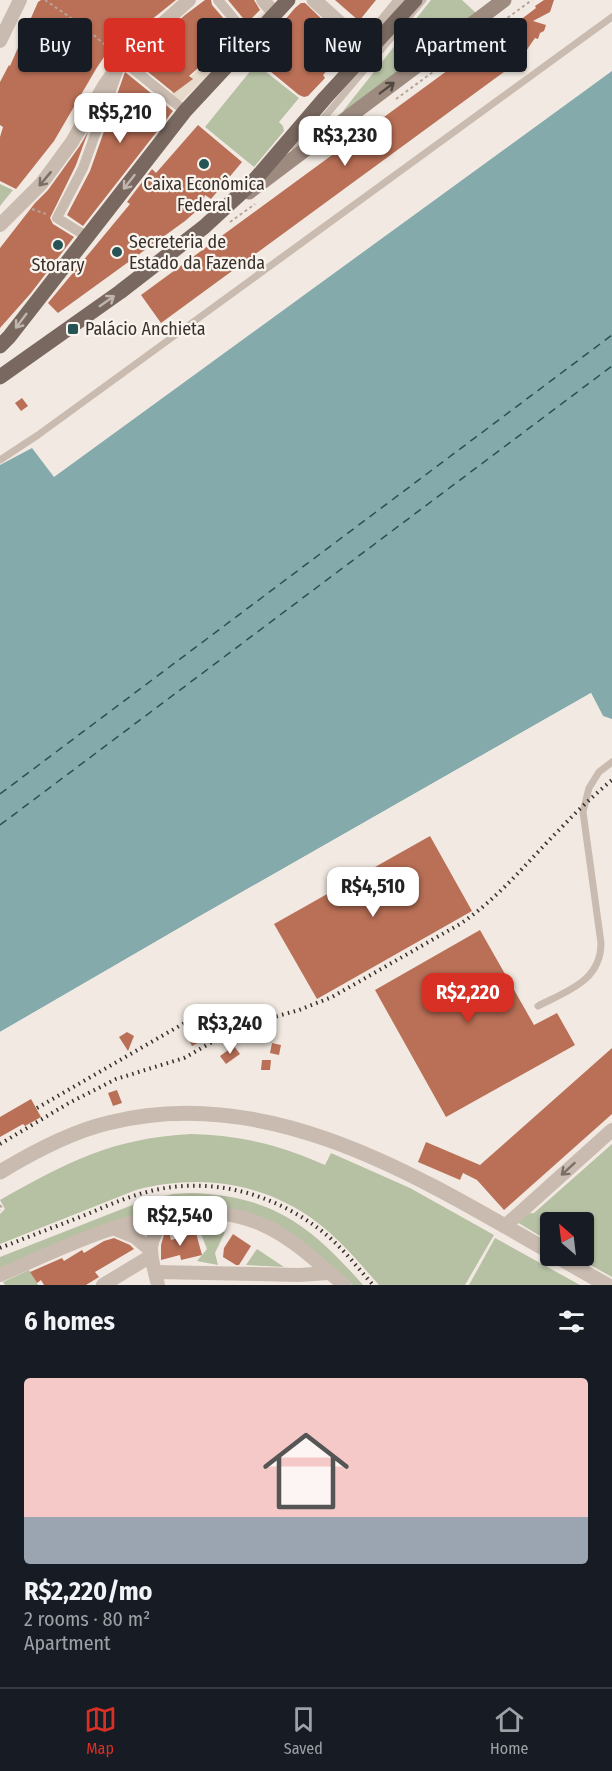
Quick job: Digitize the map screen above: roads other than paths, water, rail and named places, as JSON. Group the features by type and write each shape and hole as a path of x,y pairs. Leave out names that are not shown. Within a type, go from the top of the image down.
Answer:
{"main road":[{"path":"0,346 185,111 288,0"},
{"path":"204,227 252,183 325,98 415,0"},
{"path":"0,377 120,292 504,0"}],"street":[{"path":"0,41 20,0"},
{"path":"169,18 189,0"},
{"path":"218,0 233,18"},
{"path":"263,0 275,14"},
{"path":"314,0 358,40 365,41 371,38 402,0"},
{"path":"0,225 53,168 72,142 114,72"},
{"path":"86,236 57,218 84,168 118,72"},
{"path":"137,72 185,111"},
{"path":"0,1172 72,1135 126,1118 184,1114 240,1117 283,1126 356,1151 414,1176 540,1246"},
{"path":"505,1226 612,1130"},
{"path":"0,1275 113,1228 136,1221 165,1216 214,1213 251,1220 277,1232 344,1285"},
{"path":"165,1216 155,1233 150,1252 157,1278 300,1280 329,1273"},
{"path":"113,1228 135,1237 150,1252"},
{"path":"103,1285 150,1252"},
{"path":"574,1266 607,1285"}],"lane":[{"path":"269,177 316,127 423,0"},
{"path":"0,460 38,435 612,17"},
{"path":"538,1006 586,979 597,966 600,943 583,812 589,788 599,772 612,762"}],"water":[{"path":"612,71 612,719 603,716 591,693 0,1032 0,465 32,448 54,477"}],"railway":[{"path":"0,1144 69,1103 116,1079 184,1058 249,1024 299,1010 332,997 460,924 488,903 573,815 612,780"},
{"path":"37,1108 214,1006"},
{"path":"0,1248 146,1192 177,1187 221,1188 264,1199 304,1219 337,1244 373,1285"}],"place":[{"name":"Caixa Econômica Federal","path":"204,164"},
{"name":"Storary","path":"58,245"},
{"name":"Secreteria de Estado da Fazenda","path":"117,252"},
{"name":"Palácio Anchieta","path":"73,329"}]}
